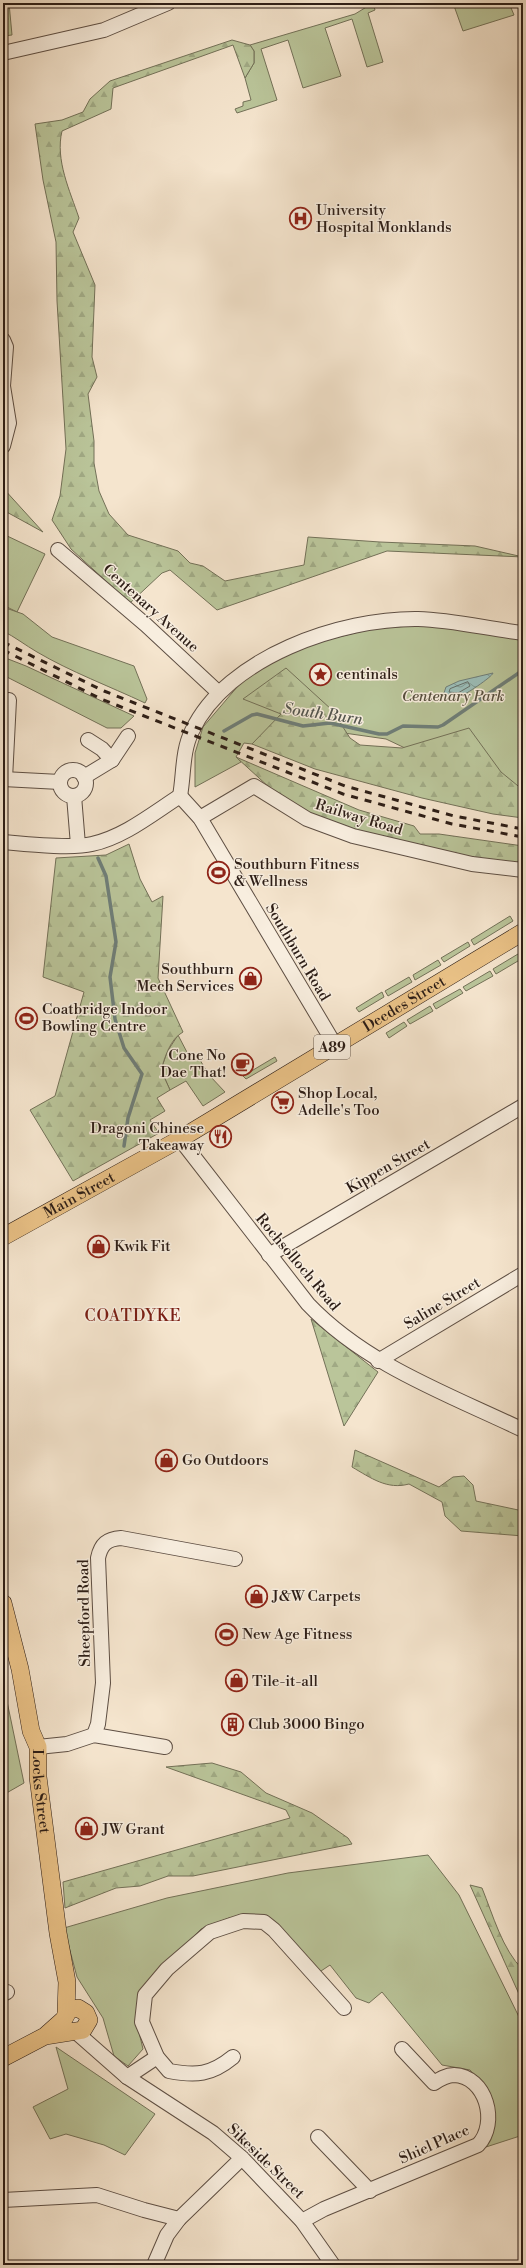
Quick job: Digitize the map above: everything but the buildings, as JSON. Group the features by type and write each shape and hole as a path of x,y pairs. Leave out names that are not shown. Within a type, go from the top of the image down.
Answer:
{"main road":[{"name":"Deedes Street","path":"140,1162 523,932"},
{"name":"Main Street","path":"3,1237 19,1230 140,1162"},
{"name":"Main Street","path":"3,1243 19,1230"},
{"name":"Locks Street","path":"3,1603 20,1669 31,1731 38,1748 38,1778 58,1932 74,2022"},
{"path":"3,2058 74,2022"}],"street":[{"path":"3,53 104,30 168,3"},
{"path":"3,340 6,347 3,386 9,423 3,446"},
{"name":"Centenary Avenue","path":"58,550 140,620 219,693"},
{"path":"3,842 78,845 90,844 112,838 129,829 180,796 188,740 199,719 219,693 244,673 273,655 300,643 353,627 418,619 464,623 523,632"},
{"path":"10,700 4,779 60,782"},
{"path":"84,777 112,760 128,736"},
{"path":"88,740 102,749 112,760"},
{"path":"70,770 79,771 84,777 84,789 74,796 62,790 60,782 63,774 70,770"},
{"name":"Railway Road","path":"200,818 254,786 307,819 353,836 472,864 523,870"},
{"path":"74,796 78,845"},
{"name":"Southburn Road","path":"180,796 200,818 335,1045"},
{"name":"Kippen Street","path":"269,1255 523,1106"},
{"name":"Rochsolloch Road","path":"180,1139 269,1255 308,1304 323,1320 378,1361 523,1430"},
{"name":"Saline Street","path":"378,1361 523,1274"},
{"name":"Sheepford Road","path":"94,1735 103,1684 98,1558 103,1545 112,1539 121,1538 235,1559"},
{"path":"38,1748 67,1744 94,1735 165,1747"},
{"path":"233,2057 219,2069 193,2076 169,2071 157,2057 142,2022 145,1995 167,1969 210,1932 243,1922 264,1922 274,1930 344,2008"},
{"name":"Sikeside Street","path":"74,2022 101,2056 127,2077 213,2133 242,2158 302,2221 333,2265"},
{"name":"Shiel Place","path":"302,2221 324,2209 478,2145 484,2139 490,2116 485,2099 473,2082 464,2077 454,2075 446,2076 434,2083 402,2049"},
{"path":"127,2077 157,2057"},
{"path":"318,2137 370,2191"},
{"path":"154,2265 167,2235 179,2219 242,2158"},
{"path":"3,2200 97,2195 179,2219"}],"green space":[{"path":"3,3 9,3 12,35 3,36"},
{"path":"373,3 375,10 368,13 383,62 367,67 352,19 325,28 341,76 303,88 288,40 261,49 277,100 237,113 235,109 243,106 243,102 251,100 245,78 254,63 254,51 250,45 355,14"},
{"path":"453,3 509,3 514,15 463,31"},
{"path":"232,40 250,45 254,51 254,63 245,78 233,45 113,88 111,109 62,131 60,153 64,175 79,218 73,232 95,285 92,357 97,377 88,394 94,441 94,463 99,491 109,514 128,535 178,551 190,563 203,566 225,581 304,565 308,537 475,546 523,557 387,551 217,610 170,570 162,573 130,603 71,549 52,520 60,496 66,449 57,301 56,242 43,180 35,124 62,120 83,112 90,99 110,81"},
{"path":"3,488 43,532 3,510"},
{"path":"3,534 45,554 17,612 3,605"},
{"path":"3,607 23,614 52,637 134,666 147,699 145,703 63,666 3,631"},
{"name":"Centenary Park","path":"423,625 523,637 523,804 386,739 281,724 252,744 244,743 236,757 241,762 195,787 195,753 203,727 244,679 273,660 314,643 371,629"},
{"path":"3,657 26,666 134,716 121,728 107,728 3,675"},
{"path":"286,668 332,710 350,738 360,745 402,748 469,728 501,772 523,790 523,818 493,814 422,798 315,769 252,744 281,714 243,699"},
{"path":"236,757 359,810 414,826 420,834 439,834 523,846 523,865 497,863 355,831 315,817 282,799"},
{"path":"129,844 140,879 152,902 163,896 158,978 183,1032 178,1035 171,1044 161,1070 170,1090 157,1098 165,1111 150,1120 159,1133 73,1181 30,1110 55,1096 84,992 43,977 56,858 106,855"},
{"path":"510,916 513,921 474,945 471,940"},
{"path":"468,942 470,946 444,962 441,958"},
{"path":"523,951 523,958 496,974 493,969"},
{"path":"438,960 441,965 415,980 413,975"},
{"path":"490,971 493,976 466,991 463,987"},
{"path":"409,977 412,982 388,996 385,991"},
{"path":"460,989 463,993 436,1009 433,1004"},
{"path":"382,992 384,997 359,1012 356,1008"},
{"path":"430,1006 433,1011 410,1024 407,1020"},
{"path":"404,1022 407,1026 389,1038 386,1033"},
{"path":"178,1035 190,1058 197,1055 209,1075 225,1092 203,1106 186,1081 170,1090 161,1070 167,1052"},
{"path":"275,1057 277,1061 246,1079 243,1076"},
{"path":"311,1319 378,1372 344,1426"},
{"path":"355,1450 439,1487 453,1477 464,1476 473,1485 476,1501 523,1511 523,1536 461,1531 445,1516 442,1502 409,1484 393,1485 379,1482 352,1467"},
{"path":"3,1682 24,1783 3,1795"},
{"path":"212,1763 241,1772 266,1793 312,1813 348,1838 352,1844 193,1876 168,1876 140,1886 116,1888 65,1908 63,1882 290,1818 286,1810 166,1767"},
{"path":"428,1855 459,1895 523,2025 523,2135 486,2147 493,2126 491,2095 470,2070 442,2065 382,1992 369,2003 356,1998 330,1965 318,1973 262,1918 229,1918 201,1929 143,1988 136,2020 143,2049 128,2066 114,2056 103,2018 77,1977 64,1928 167,1898 288,1873"},
{"path":"470,1885 482,1888 494,1920 509,1952 523,1970 523,2003"},
{"path":"56,2047 155,2114 125,2155 104,2145 66,2134 50,2139 33,2107 68,2089"}],"water":[{"path":"493,673 478,686 457,698 444,693 446,687 459,681"}],"waterway":[{"name":"South Burn","path":"224,731 252,715 257,714 303,726 330,723 379,734 387,734 403,726 438,727 523,670"},
{"name":"South Burn","path":"98,858 106,876 116,942 110,977 115,1019 124,1048 142,1074 128,1118 124,1146"}],"railway":[{"path":"3,642 104,691 345,786 454,816 523,829"},
{"path":"3,650 101,699 343,794 452,824 523,837"}],"place":[{"name":"University Hospital Monklands","path":"301,219"},
{"name":"centinals","path":"321,674"},
{"name":"Southburn Fitness & Wellness","path":"218,873"},
{"name":"Southburn Mech Services","path":"250,978"},
{"name":"Coatbridge Indoor Bowling Centre","path":"26,1018"},
{"name":"Cone No Dae That!","path":"242,1064"},
{"name":"Shop Local, Adelle's Too","path":"283,1102"},
{"name":"Dragoni Chinese Takeaway","path":"220,1137"},
{"name":"Kwik Fit","path":"99,1246"},
{"name":"Go Outdoors","path":"166,1460"},
{"name":"J&W Carpets","path":"257,1596"},
{"name":"New Age Fitness","path":"227,1634"},
{"name":"Tile-it-all","path":"236,1681"},
{"name":"Club 3000 Bingo","path":"232,1724"},
{"name":"JW Grant","path":"86,1829"}],"district":[{"name":"COATDYKE","path":"133,1315"}]}
